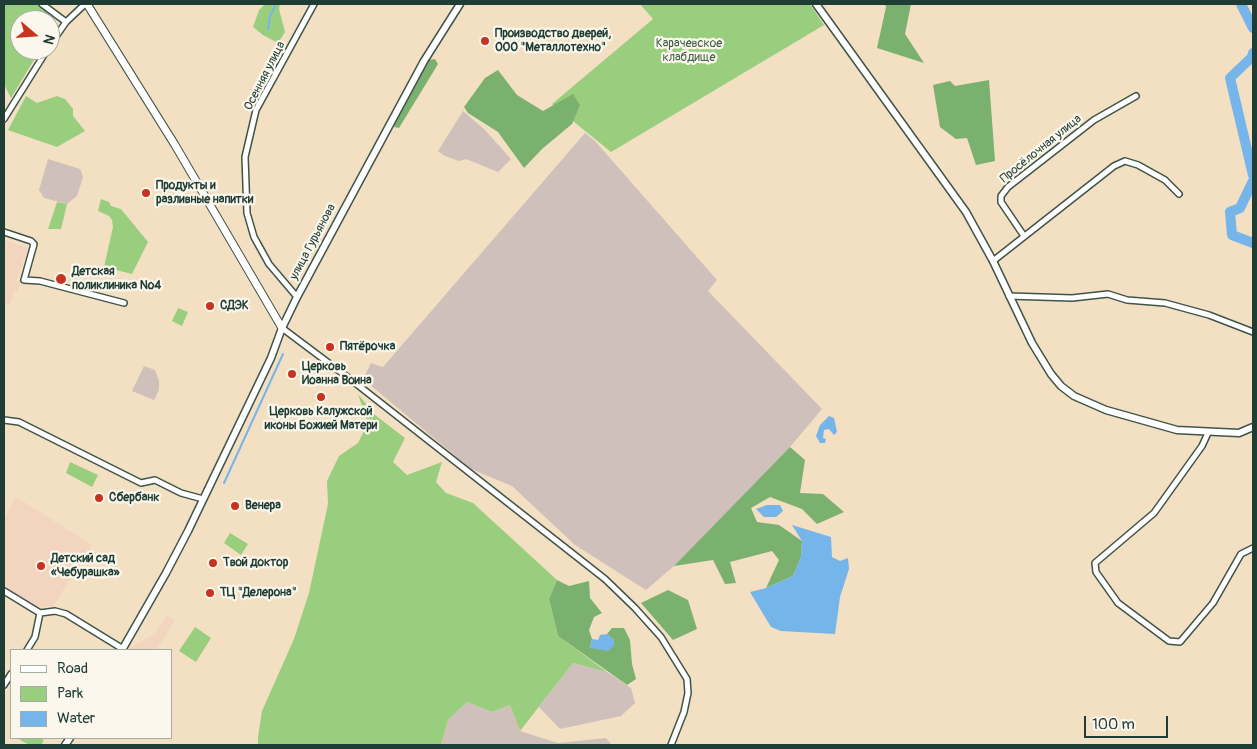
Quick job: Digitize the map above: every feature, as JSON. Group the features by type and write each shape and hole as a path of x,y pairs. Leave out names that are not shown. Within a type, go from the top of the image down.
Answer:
{"main road":[{"path":"86,4 175,145 282,328"}],"street":[{"path":"42,4 66,22"},
{"path":"60,31 66,22 86,4"},
{"name":"Осенняя улица","path":"297,297 269,264 254,237 247,213 245,157 256,110 314,4"},
{"name":"улица Гурьянова","path":"123,649 166,573 203,499 272,358 282,328 297,297 424,61 460,4"},
{"path":"816,4 966,212 993,261 1032,343 1050,374 1061,386 1074,396 1090,404 1132,419 1177,430 1239,433 1253,427"},
{"path":"4,119 41,60"},
{"name":"Просёлочная улица","path":"1024,236 1001,202 1001,196 1008,187 1094,120 1136,96"},
{"path":"993,261 1114,166 1125,161 1138,165 1165,180 1179,194"},
{"path":"4,232 31,241 34,244 24,280 40,281 124,303"},
{"path":"1009,296 1072,298 1108,294 1127,300 1165,303 1209,315 1253,332"},
{"path":"282,328 354,382 605,579 635,608 661,637 687,679 688,693 684,712 671,745"},
{"path":"4,420 20,422 141,483 155,480 181,493 203,499"},
{"path":"1208,433 1202,446 1154,513 1095,563 1096,572 1118,603 1169,640 1180,642 1213,603 1241,554 1253,548"},
{"path":"4,591 40,613 56,611 66,614 120,649"},
{"path":"28,649 35,637 40,613"}],"shaded area":[{"path":"463,111 485,130 511,159 498,172 466,159 459,161 445,156 438,151"},
{"path":"585,133 595,141 717,280 708,291 822,409 790,447 674,566 646,590 575,545 512,486 471,469 363,379 371,363 383,367"},
{"path":"48,159 80,169 83,177 77,196 67,204 44,198 39,190"},
{"path":"4,240 28,248 16,282 20,284 17,292 14,291 10,305 4,303"},
{"path":"144,366 155,370 159,381 159,390 154,400 132,391"},
{"name":"Детский сад «Чебурашка»","path":"16,497 92,545 53,606 34,607 4,588 4,520"},
{"path":"167,615 175,621 157,649 129,649 155,633"},
{"path":"573,663 607,672 631,688 635,703 621,716 560,729 539,707"},
{"path":"467,702 492,712 510,705 520,731 558,743 606,738 612,745 441,745 448,720"}],"green space":[{"path":"4,4 38,4 44,10 10,10 10,60 34,60 11,98 4,84"},
{"path":"265,4 280,4 279,9 285,32 278,43 253,27 259,10"},
{"name":"Карачевское клабдище","path":"640,4 810,4 824,25 611,152 552,104 653,19"},
{"path":"885,4 911,4 905,34 924,63 877,48 886,7"},
{"path":"435,59 438,64 399,128 394,127 395,121 428,60"},
{"path":"498,70 517,95 543,111 573,94 580,105 572,124 542,149 524,168 498,132 468,113 464,107 485,78"},
{"path":"989,80 995,161 976,165 967,138 956,139 940,127 933,85 950,81 955,86"},
{"path":"26,96 37,103 57,96 65,99 73,109 73,116 85,131 57,147 8,130"},
{"path":"101,199 109,202 111,206 121,209 148,242 132,274 104,267 113,227 109,216 98,211"},
{"path":"57,202 67,204 61,229 48,229"},
{"path":"178,308 188,312 182,326 172,321"},
{"path":"358,394 375,415 405,438 393,462 407,475 442,462 436,482 446,493 473,503 557,580 549,599 558,636 607,672 573,663 520,731 510,705 492,712 467,702 448,720 441,745 258,745 262,711 294,639 309,593 328,504 327,481 339,456 358,443 368,423"},
{"path":"790,447 805,460 800,493 823,494 844,512 817,524 802,509 770,497 751,508 757,522 779,525 802,541 801,557 793,576 766,588 779,560 772,551 730,562 736,583 725,584 713,560 674,566"},
{"path":"70,462 98,475 92,487 66,473"},
{"path":"230,533 248,544 241,555 224,543"},
{"path":"557,580 569,586 589,581 590,598 602,613 594,617 589,630 592,639 590,648 614,640 607,634 612,628 624,628 630,640 632,664 636,679 627,685 558,636 549,599"},
{"path":"668,590 688,600 697,629 673,640 641,603"},
{"path":"195,627 211,638 196,662 179,651"},
{"path":"19,739 44,740 41,745 29,745"}],"water":[{"path":"829,416 834,418 837,432 834,435 829,429 824,430 823,438 826,439 825,443 820,443 816,436 820,425"},
{"path":"767,505 780,505 783,511 776,517 764,517 756,509"},
{"path":"792,525 831,537 832,557 840,561 848,558 849,569 840,597 835,634 781,631 771,627 750,592 766,588 793,576 801,557 802,541"},
{"path":"607,634 614,640 614,646 608,651 590,648 592,639 598,640 600,635"}],"waterway":[{"path":"268,29 270,16 276,4"},
{"path":"1241,4 1253,28"},
{"path":"1253,53 1252,57 1230,78 1253,175"},
{"path":"1253,181 1240,208 1230,212 1232,235 1253,243"},
{"path":"224,483 283,354"}],"place":[{"name":"Производство дверей, ООО \"Металлотехно\"","path":"485,41"},
{"name":"Продукты и разливные напитки","path":"146,193"},
{"name":"Детская поликлиника №4","path":"61,279"},
{"name":"СДЭК","path":"210,306"},
{"name":"Пятёрочка","path":"330,347"},
{"name":"Церковь Иоанна Воина","path":"292,374"},
{"name":"Церковь Калужской иконы Божией Матери","path":"321,397"},
{"name":"Сбербанк","path":"99,498"},
{"name":"Венера","path":"235,506"},
{"name":"Твой доктор","path":"213,563"},
{"name":"Детский сад «Чебурашка»","path":"41,566"},
{"name":"ТЦ \"Делерона\"","path":"210,593"}]}
